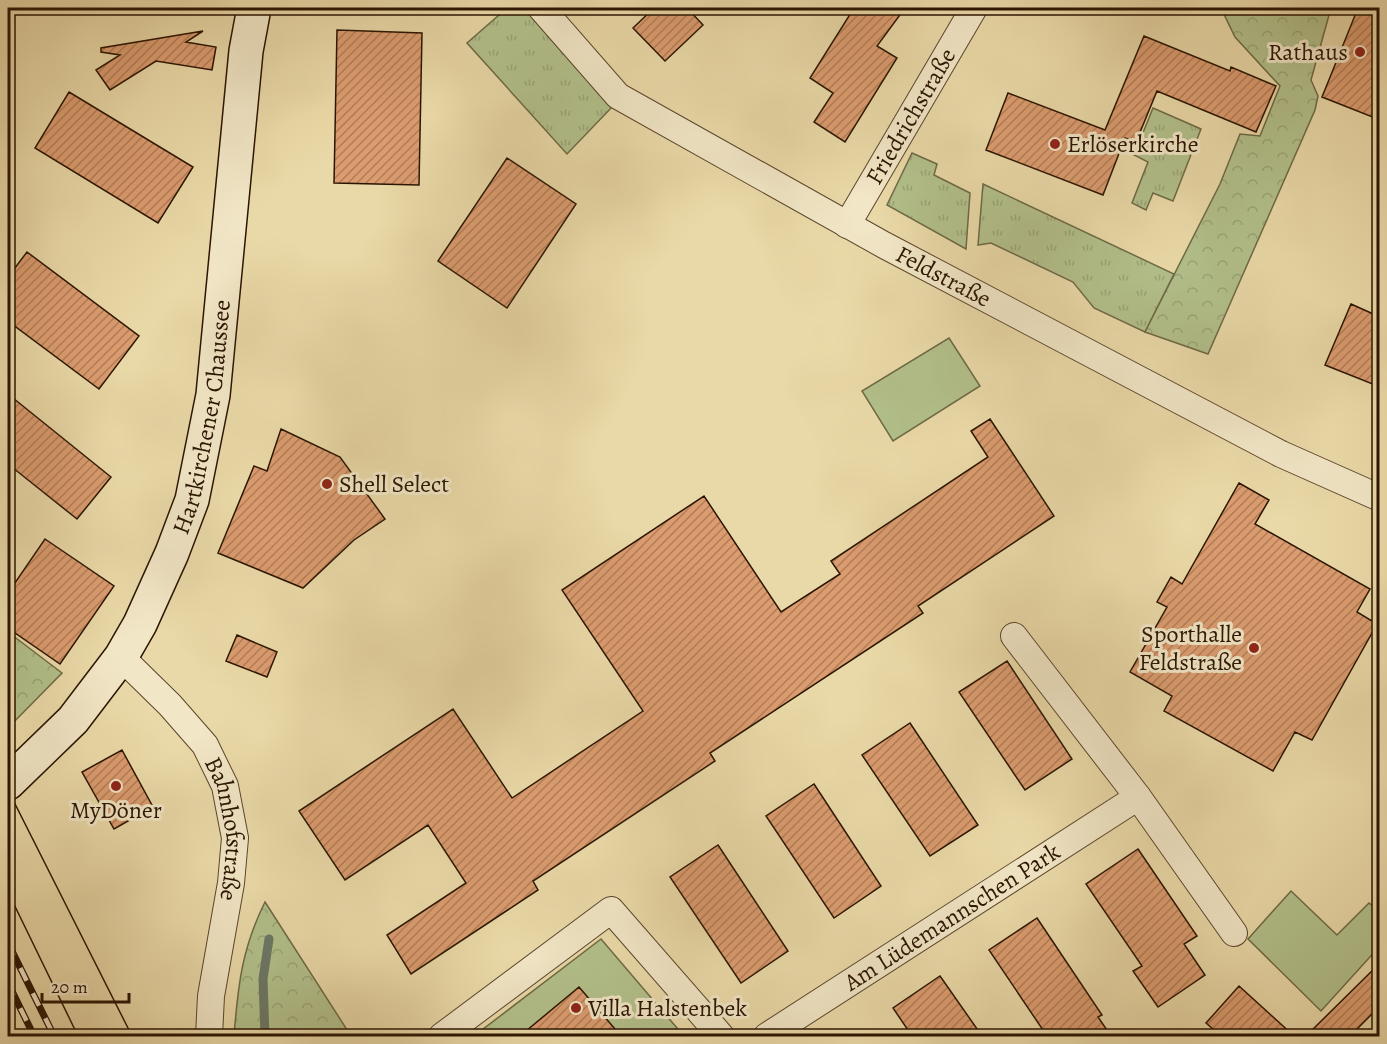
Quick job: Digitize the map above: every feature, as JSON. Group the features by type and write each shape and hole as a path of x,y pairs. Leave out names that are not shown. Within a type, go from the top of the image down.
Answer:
{"main road":[{"name":"Hartkirchener Chaussee","path":"12,778 73,720 121,657 140,624 172,554 192,500 213,395 246,51 254,8"}],"street":[{"name":"Feldstraße","path":"541,8 618,96 848,225 1281,454 1380,498"},
{"name":"Friedrichstraße","path":"848,225 974,8"},
{"path":"1014,636 1138,797 1234,933"},
{"name":"Bahnhofstraße","path":"121,657 170,705 205,745 225,786 235,838 231,883 212,996 209,1036"},
{"name":"Am Lüdemannschen Park","path":"767,1036 1138,797"},
{"path":"442,1036 611,910 721,1036"}],"green space":[{"path":"507,8 528,8 613,106 567,154 467,43"},
{"path":"1221,8 1331,8 1311,80 1318,96 1315,110 1208,354 1145,332 1220,184 1240,134 1260,136 1280,86 1235,37"},
{"path":"1153,108 1201,129 1173,201 1153,193 1146,210 1132,203 1148,162 1134,155"},
{"path":"912,153 937,164 934,175 970,193 966,249 887,205"},
{"path":"983,184 1174,274 1145,332 1094,308 1073,282 991,243 978,245"},
{"path":"949,338 980,386 893,441 862,391"},
{"path":"8,632 62,673 8,728"},
{"path":"1291,891 1337,935 1369,903 1379,911 1379,947 1321,1011 1248,939"},
{"path":"265,902 351,1036 234,1036 242,967 251,935"},
{"path":"601,939 677,1028 667,1036 474,1036"}],"building":[{"path":"654,8 687,8 703,25 665,61 633,28"},
{"path":"854,8 905,8 877,46 897,58 845,142 814,122 833,93 810,78"},
{"name":"Rathaus","path":"1358,8 1380,8 1380,120 1322,97"},
{"path":"337,30 422,33 419,185 334,183"},
{"path":"203,31 186,42 216,47 212,70 156,61 110,90 96,70 120,55 101,52 101,48"},
{"path":"1144,36 1230,71 1231,67 1276,86 1256,132 1157,91 1136,142 1125,138 1103,195 986,150 1008,93 1105,130"},
{"path":"69,92 193,167 158,223 35,148"},
{"path":"507,158 576,204 507,308 438,261"},
{"path":"27,252 139,336 99,389 8,321 8,277"},
{"path":"1351,304 1380,317 1380,387 1325,365"},
{"path":"8,394 111,477 77,519 8,464"},
{"path":"990,419 1054,516 918,606 923,613 710,753 715,761 533,881 538,890 411,974 387,935 466,883 428,825 345,880 299,811 453,709 512,798 643,711 562,590 704,496 781,612 840,574 831,561 988,457 971,431"},
{"path":"281,429 340,457 385,519 354,540 303,588 218,553 254,466 267,471"},
{"name":"Sporthalle Feldstraße","path":"1239,483 1269,500 1255,524 1370,589 1357,612 1377,624 1312,740 1295,732 1273,771 1164,711 1172,696 1130,672 1167,607 1157,602 1171,577 1182,584"},
{"path":"45,539 114,586 60,664 8,628 8,593"},
{"path":"237,635 277,652 267,677 226,661"},
{"path":"1007,661 1072,759 1025,790 959,692"},
{"path":"910,723 978,825 930,856 862,755"},
{"name":"MyDöner","path":"122,750 153,807 114,829 82,772"},
{"path":"814,784 881,886 834,918 766,816"},
{"path":"718,845 788,951 741,983 670,877"},
{"path":"1138,849 1197,936 1184,944 1205,975 1158,1007 1133,971 1142,966 1086,884"},
{"path":"1037,918 1102,1015 1098,1017 1111,1036 1047,1036 989,950"},
{"path":"1380,963 1380,1006 1350,1036 1306,1036"},
{"path":"940,976 982,1036 912,1036 893,1008"},
{"path":"1239,986 1294,1036 1221,1036 1206,1023"},
{"name":"Villa Halstenbek","path":"579,987 621,1036 520,1036"}],"waterway":[{"path":"265,1036 263,979 269,939"}],"tram line":[{"path":"8,790 132,1036"},
{"path":"8,892 78,1036"}],"railway":[{"path":"8,943 54,1036"},
{"path":"8,983 34,1036"}],"place":[{"name":"Rathaus","path":"1360,52"},
{"name":"Erlöserkirche","path":"1055,144"},
{"name":"Shell Select","path":"327,484"},
{"name":"Sporthalle Feldstraße","path":"1254,648"},
{"name":"MyDöner","path":"116,786"},
{"name":"Villa Halstenbek","path":"576,1008"}]}
